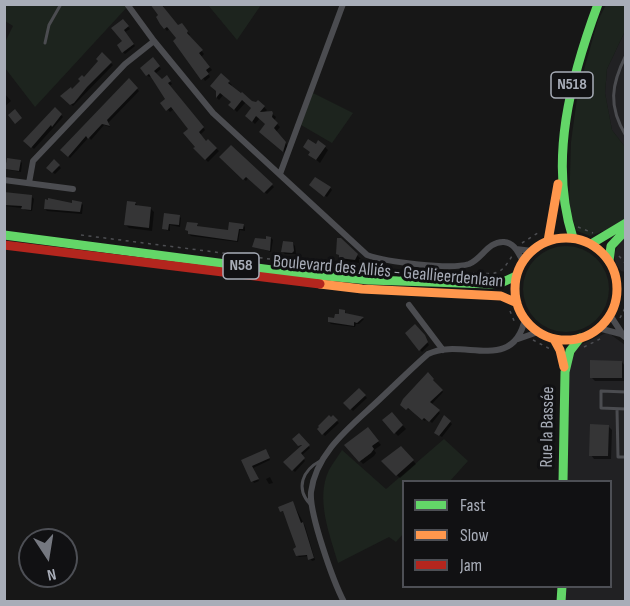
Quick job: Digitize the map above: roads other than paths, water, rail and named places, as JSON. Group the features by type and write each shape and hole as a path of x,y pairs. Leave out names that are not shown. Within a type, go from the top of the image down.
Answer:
{"main road":[{"name":"N518","path":"573,238 565,214 562,168 568,106 581,50 598,4"},
{"name":"N518","path":"548,241 555,194 562,168"},
{"path":"591,244 626,223"},
{"path":"609,261 611,246 626,230"},
{"name":"Boulevard des Alliés - Geallieerdenlaan","path":"4,235 295,273 369,280 491,284 501,283 516,276"},
{"path":"565,355 580,338 598,328 610,315 616,301 615,275 609,261 591,244 573,238 548,241 532,251 523,261 516,276 517,303 525,319 538,332 554,339 580,338"},
{"name":"Boulevard des Alliés - Geallieerdenlaan","path":"4,245 362,289 501,296 517,303"},
{"path":"615,275 626,279"},
{"path":"616,301 626,297"},
{"name":"Rue la Bassée","path":"554,339 565,355 563,480"}],"street":[{"path":"127,4 213,113 367,255 398,262 460,266 473,262 493,245 504,242 516,249 532,251"},
{"path":"280,174 343,4"},
{"path":"29,183 33,161 125,64 154,41"},
{"path":"4,180 74,189"},
{"path":"516,249 523,261"},
{"path":"410,305 443,350"},
{"path":"610,315 614,329"},
{"path":"521,335 525,319"},
{"path":"598,328 614,329 626,338"},
{"path":"344,602 330,570 311,495 316,470 323,460 349,429 432,352 443,350 497,351 508,347 521,335 538,332"}],"lane":[{"path":"45,43 49,25 61,4"},
{"path":"626,55 616,74 613,97 616,116 626,136"},
{"path":"626,392 601,391 601,408 626,409"},
{"path":"617,408 618,457 626,457"},
{"path":"313,507 306,500 301,482 306,472 314,464 323,460"}]}
